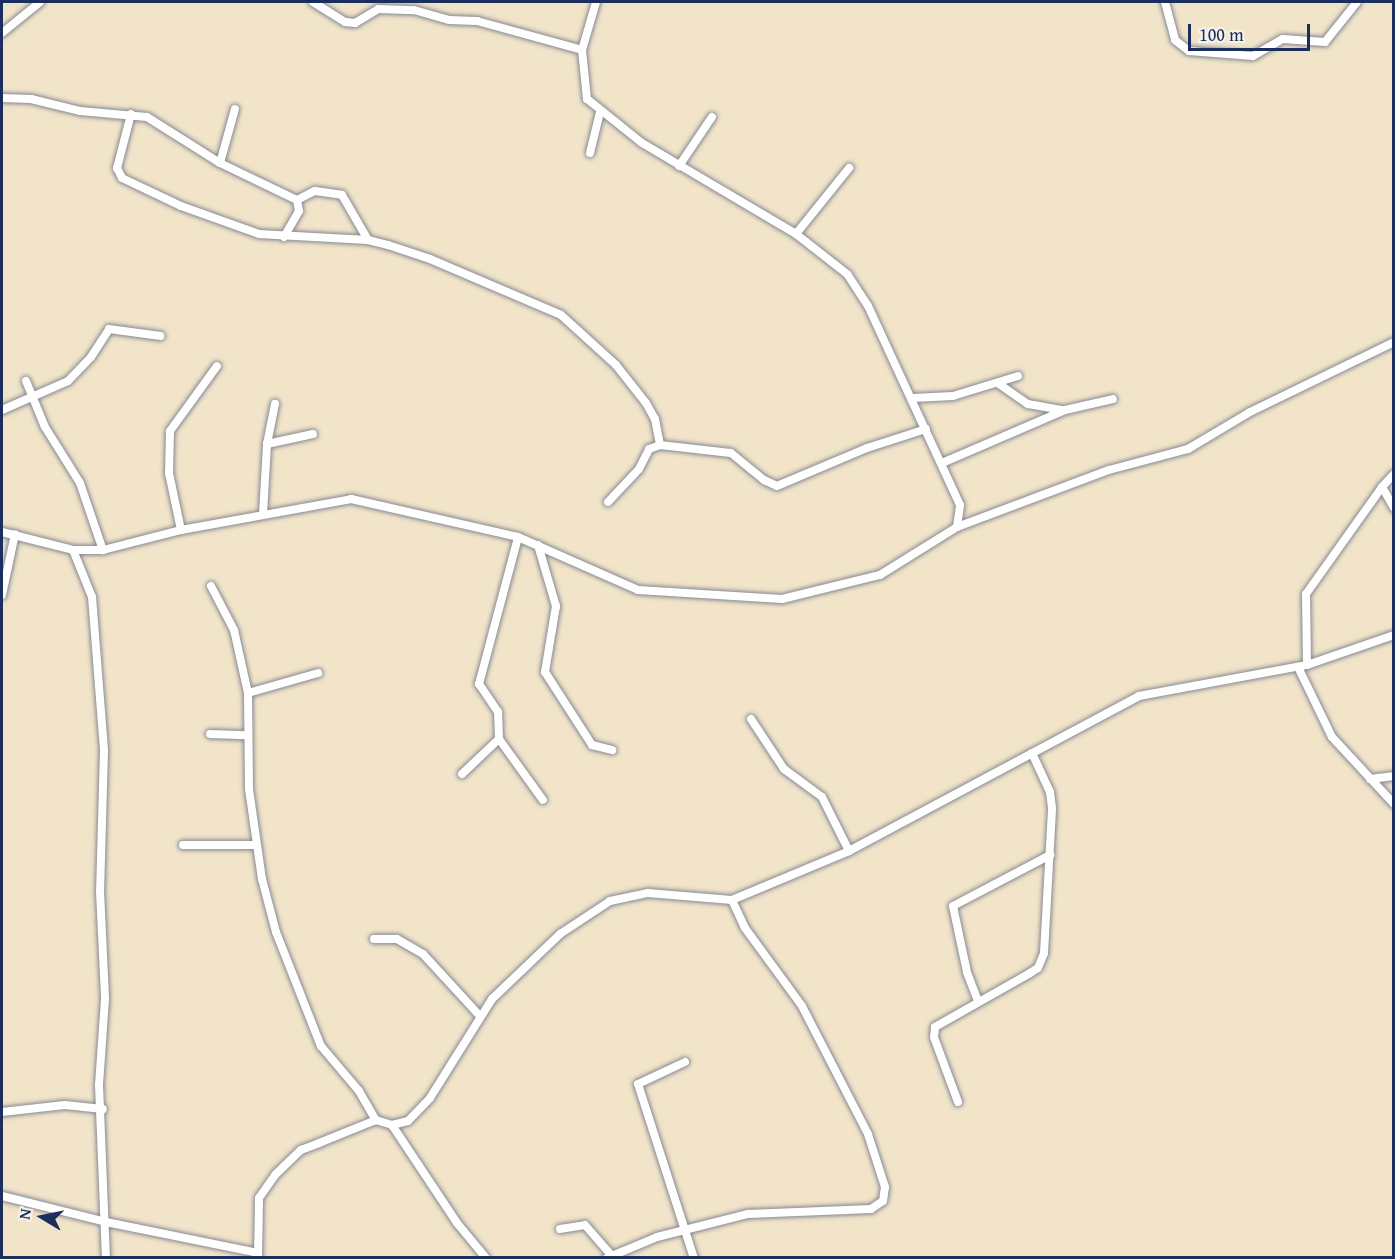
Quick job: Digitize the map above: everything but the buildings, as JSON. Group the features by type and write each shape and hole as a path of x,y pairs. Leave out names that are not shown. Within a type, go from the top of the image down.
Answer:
{"street":[{"path":"2,33 40,2"},
{"path":"313,2 345,22 356,22 378,5 414,10 449,20 477,21 582,50"},
{"path":"596,2 582,50 585,94 600,112 679,166 796,234 854,282 913,398 960,505 957,527"},
{"path":"1165,2 1175,40 1190,51 1253,56 1283,39 1325,42 1357,2"},
{"path":"3,100 31,99 80,111 147,117 220,163 297,200"},
{"path":"220,163 235,109"},
{"path":"590,153 600,112"},
{"path":"131,114 117,168 119,176 233,227 284,237 368,240 430,259 561,315 616,365 646,404 655,419 660,445"},
{"path":"679,166 712,117"},
{"path":"796,234 849,168"},
{"path":"297,200 315,191 342,195 368,240"},
{"path":"284,237 299,211 297,200"},
{"path":"2,410 68,381 91,357 109,329 161,336"},
{"path":"2,532 73,550 103,550 181,530 263,514 362,500 519,537 638,590 782,598 880,575 957,527 1109,470 1188,449 1250,412 1394,342"},
{"path":"181,530 169,473 170,430 217,366"},
{"path":"913,398 944,398 986,384 999,384 1018,376"},
{"path":"26,381 55,444 80,483 103,550"},
{"path":"999,384 1028,404 1065,410"},
{"path":"942,464 1065,410 1113,399"},
{"path":"263,514 267,444 275,404"},
{"path":"608,502 639,468 649,449 660,445 731,453 764,480 777,486 867,448 926,429"},
{"path":"267,444 313,434"},
{"path":"1394,474 1382,487 1306,594 1303,666 1332,737 1394,804"},
{"path":"1382,487 1394,508"},
{"path":"2,595 15,534"},
{"path":"519,537 480,684 498,712 499,739 543,800"},
{"path":"538,545 556,606 545,672 592,745 612,750"},
{"path":"73,550 92,597 103,720 100,891 105,999 99,1085 103,1109 106,1257"},
{"path":"211,586 234,630 248,693 246,735 256,845 276,932 298,982 315,1035 359,1091 376,1120"},
{"path":"2,1196 106,1222 258,1255 259,1198 276,1174 302,1150 376,1120 392,1125 408,1121 430,1098 479,1015 538,953 610,902 648,893 732,900 849,851 1032,753 1090,719 1149,692 1303,666 1394,635"},
{"path":"248,693 318,673"},
{"path":"751,719 784,769 822,797 849,851"},
{"path":"210,734 246,735"},
{"path":"462,774 499,739"},
{"path":"958,1102 934,1033 937,1024 1030,974 1042,960 1050,855 1051,800 1032,753"},
{"path":"1370,779 1394,776"},
{"path":"183,845 256,845"},
{"path":"978,1001 967,972 953,906 1050,855"},
{"path":"560,1229 585,1225 609,1256 686,1229 761,1211 872,1209 883,1201 885,1187 868,1134 811,1022 745,928 732,900"},
{"path":"374,939 398,939 423,954 479,1015"},
{"path":"685,1062 638,1084 694,1257"},
{"path":"2,1112 65,1106 103,1109"},
{"path":"392,1125 457,1223 486,1257"}]}
